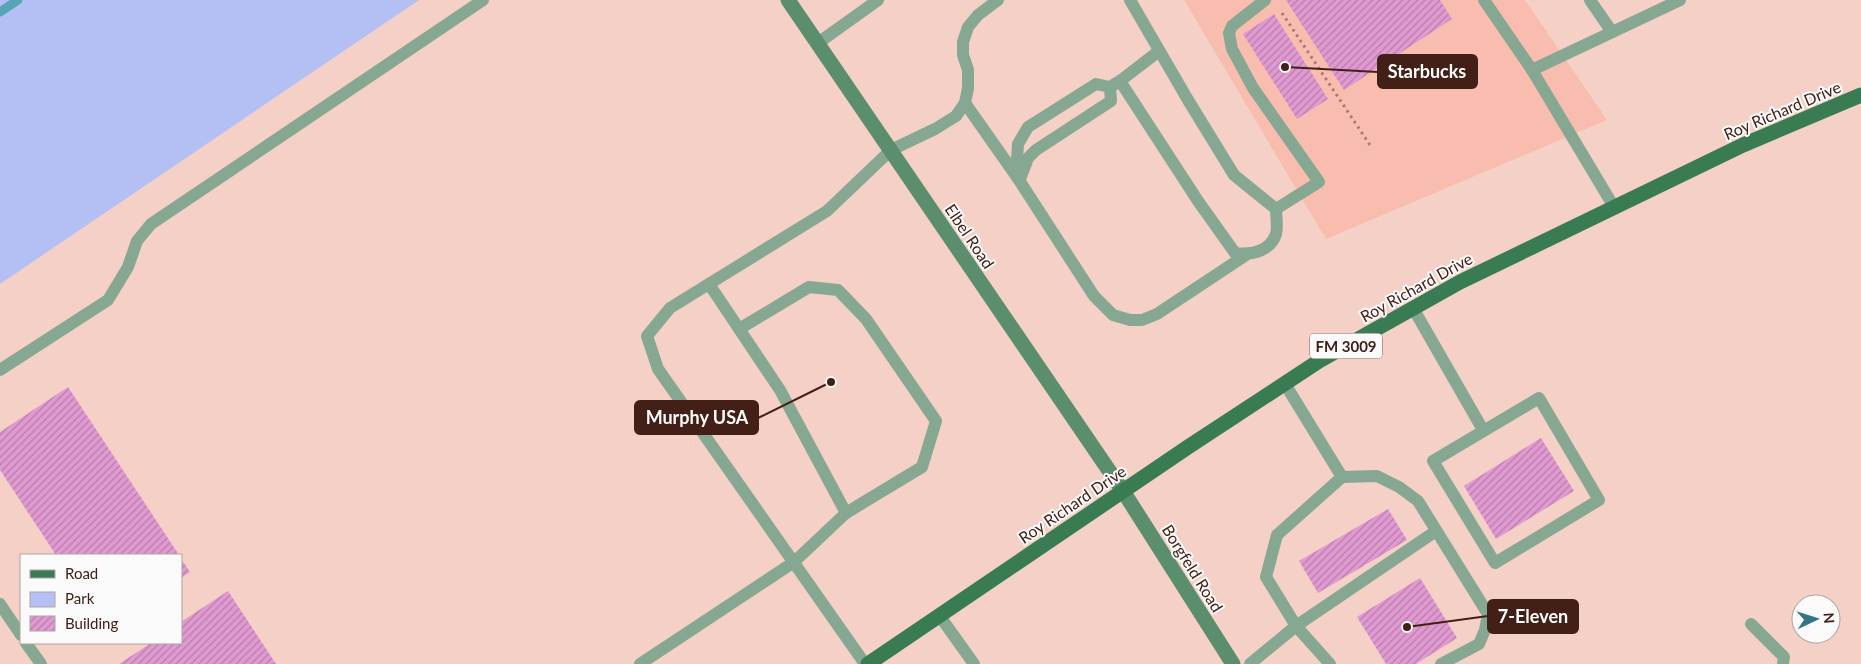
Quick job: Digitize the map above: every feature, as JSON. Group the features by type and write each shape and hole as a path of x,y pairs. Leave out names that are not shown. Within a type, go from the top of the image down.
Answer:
{"main road":[{"name":"Roy Richard Drive","path":"867,664 1188,447 1319,361 1460,282 1743,145 1861,95"}],"street":[{"name":"Elbel Road","path":"788,0 1123,492"},
{"name":"Borgfeld Road","path":"1123,492 1233,664"}],"lane":[{"path":"0,370 108,300 128,267 137,242 151,224 483,0"},
{"path":"818,43 878,0"},
{"path":"867,664 658,369 647,336 670,308 826,211 890,150 935,129 956,116 966,103 968,70 963,55 963,42 968,27 978,15 998,0"},
{"path":"1130,0 1234,175 1276,209"},
{"path":"1265,0 1232,26 1229,33 1232,49 1254,88 1318,182 1276,209"},
{"path":"1484,0 1532,70 1614,207"},
{"path":"1590,0 1612,32"},
{"path":"1532,70 1680,0"},
{"path":"1019,180 1018,144 1028,127 1096,84 1115,84 1159,51"},
{"path":"1019,180 1028,158 1036,150 1111,101 1115,84"},
{"path":"1115,84 1235,253 1246,255"},
{"path":"966,103 1019,180 1094,296 1114,315 1130,320 1142,320 1157,314 1246,255 1260,252 1271,242 1276,233 1276,209"},
{"path":"709,284 780,390 846,512"},
{"path":"640,664 794,562 846,512 922,467 936,420 866,318 838,290 808,287 739,329"},
{"path":"1413,308 1483,430"},
{"path":"1285,384 1342,477"},
{"path":"1539,398 1599,500 1495,563 1432,461 1483,430 1539,398"},
{"path":"1330,664 1296,626 1266,578 1277,535 1342,477 1377,476 1399,487 1418,501 1488,614 1485,630 1478,644 1441,664"},
{"path":"1250,664 1296,626 1436,531"},
{"path":"0,604 20,634"},
{"path":"940,616 974,664"},
{"path":"1751,624 1784,657 1784,664"},
{"path":"27,644 41,664"}],"path":[{"path":"1280,8 1372,148"}],"shaded area":[{"path":"1184,0 1525,0 1607,120 1326,239"}],"green space":[{"path":"0,0 419,0 0,284"}],"building":[{"path":"1286,0 1440,0 1452,19 1344,90"},
{"path":"1274,14 1328,99 1297,119 1243,34"},
{"path":"68,387 178,554 55,554 0,470 0,432"},
{"path":"1541,438 1574,491 1496,539 1464,486"},
{"path":"1388,509 1407,540 1318,593 1299,561"},
{"path":"182,560 190,572 182,577"},
{"path":"1420,578 1457,638 1416,664 1386,664 1357,617"},
{"path":"228,591 276,664 119,664 149,644 182,644 182,621"}],"waterway":[{"path":"0,12 18,0"}],"place":[{"name":"Starbucks","path":"1285,67"},
{"name":"Murphy USA","path":"831,382"},
{"name":"7-Eleven","path":"1407,627"}]}
